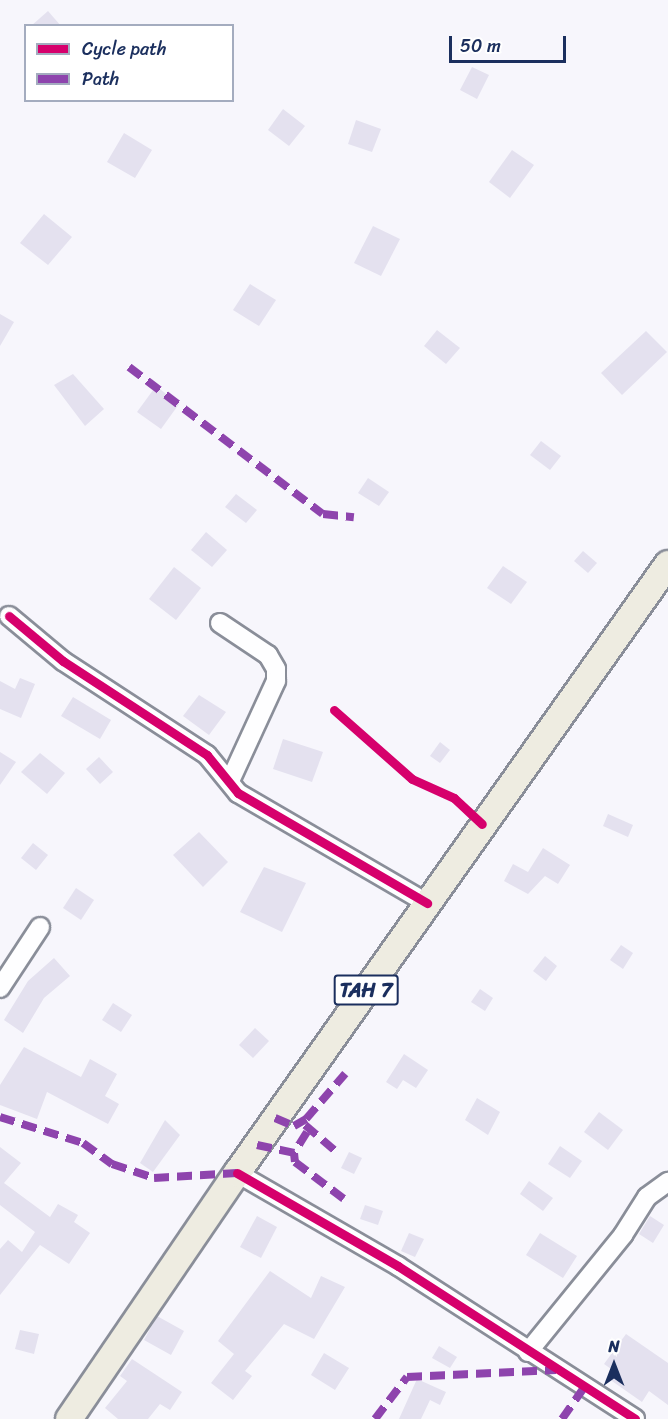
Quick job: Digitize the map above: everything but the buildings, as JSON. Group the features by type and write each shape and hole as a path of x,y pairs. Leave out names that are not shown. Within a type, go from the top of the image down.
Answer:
{"highway":[{"name":"TAH 7","path":"69,1419 237,1173 668,564"}],"street":[{"path":"9,616 63,661 207,755 238,793 427,903"},
{"path":"220,623 268,655 276,669 276,681 230,781"},
{"path":"0,988 40,927"},
{"path":"237,1173 398,1266 633,1418"},
{"path":"528,1352 623,1235 647,1197 668,1182"}],"marked path":[{"path":"129,367 323,514 354,517"},
{"path":"275,1118 294,1126 306,1119 345,1074"},
{"path":"0,1117 83,1143 112,1164 154,1178 237,1173"},
{"path":"305,1125 339,1154"},
{"path":"307,1132 294,1153 295,1162 344,1199"},
{"path":"257,1145 294,1153"},
{"path":"375,1419 407,1377 556,1370"},
{"path":"562,1419 584,1388"}],"cycle path":[{"path":"9,616 63,661 207,755 238,793 427,903"},
{"path":"334,710 412,779 454,798 482,824"},
{"path":"237,1173 398,1266 635,1419"}]}
